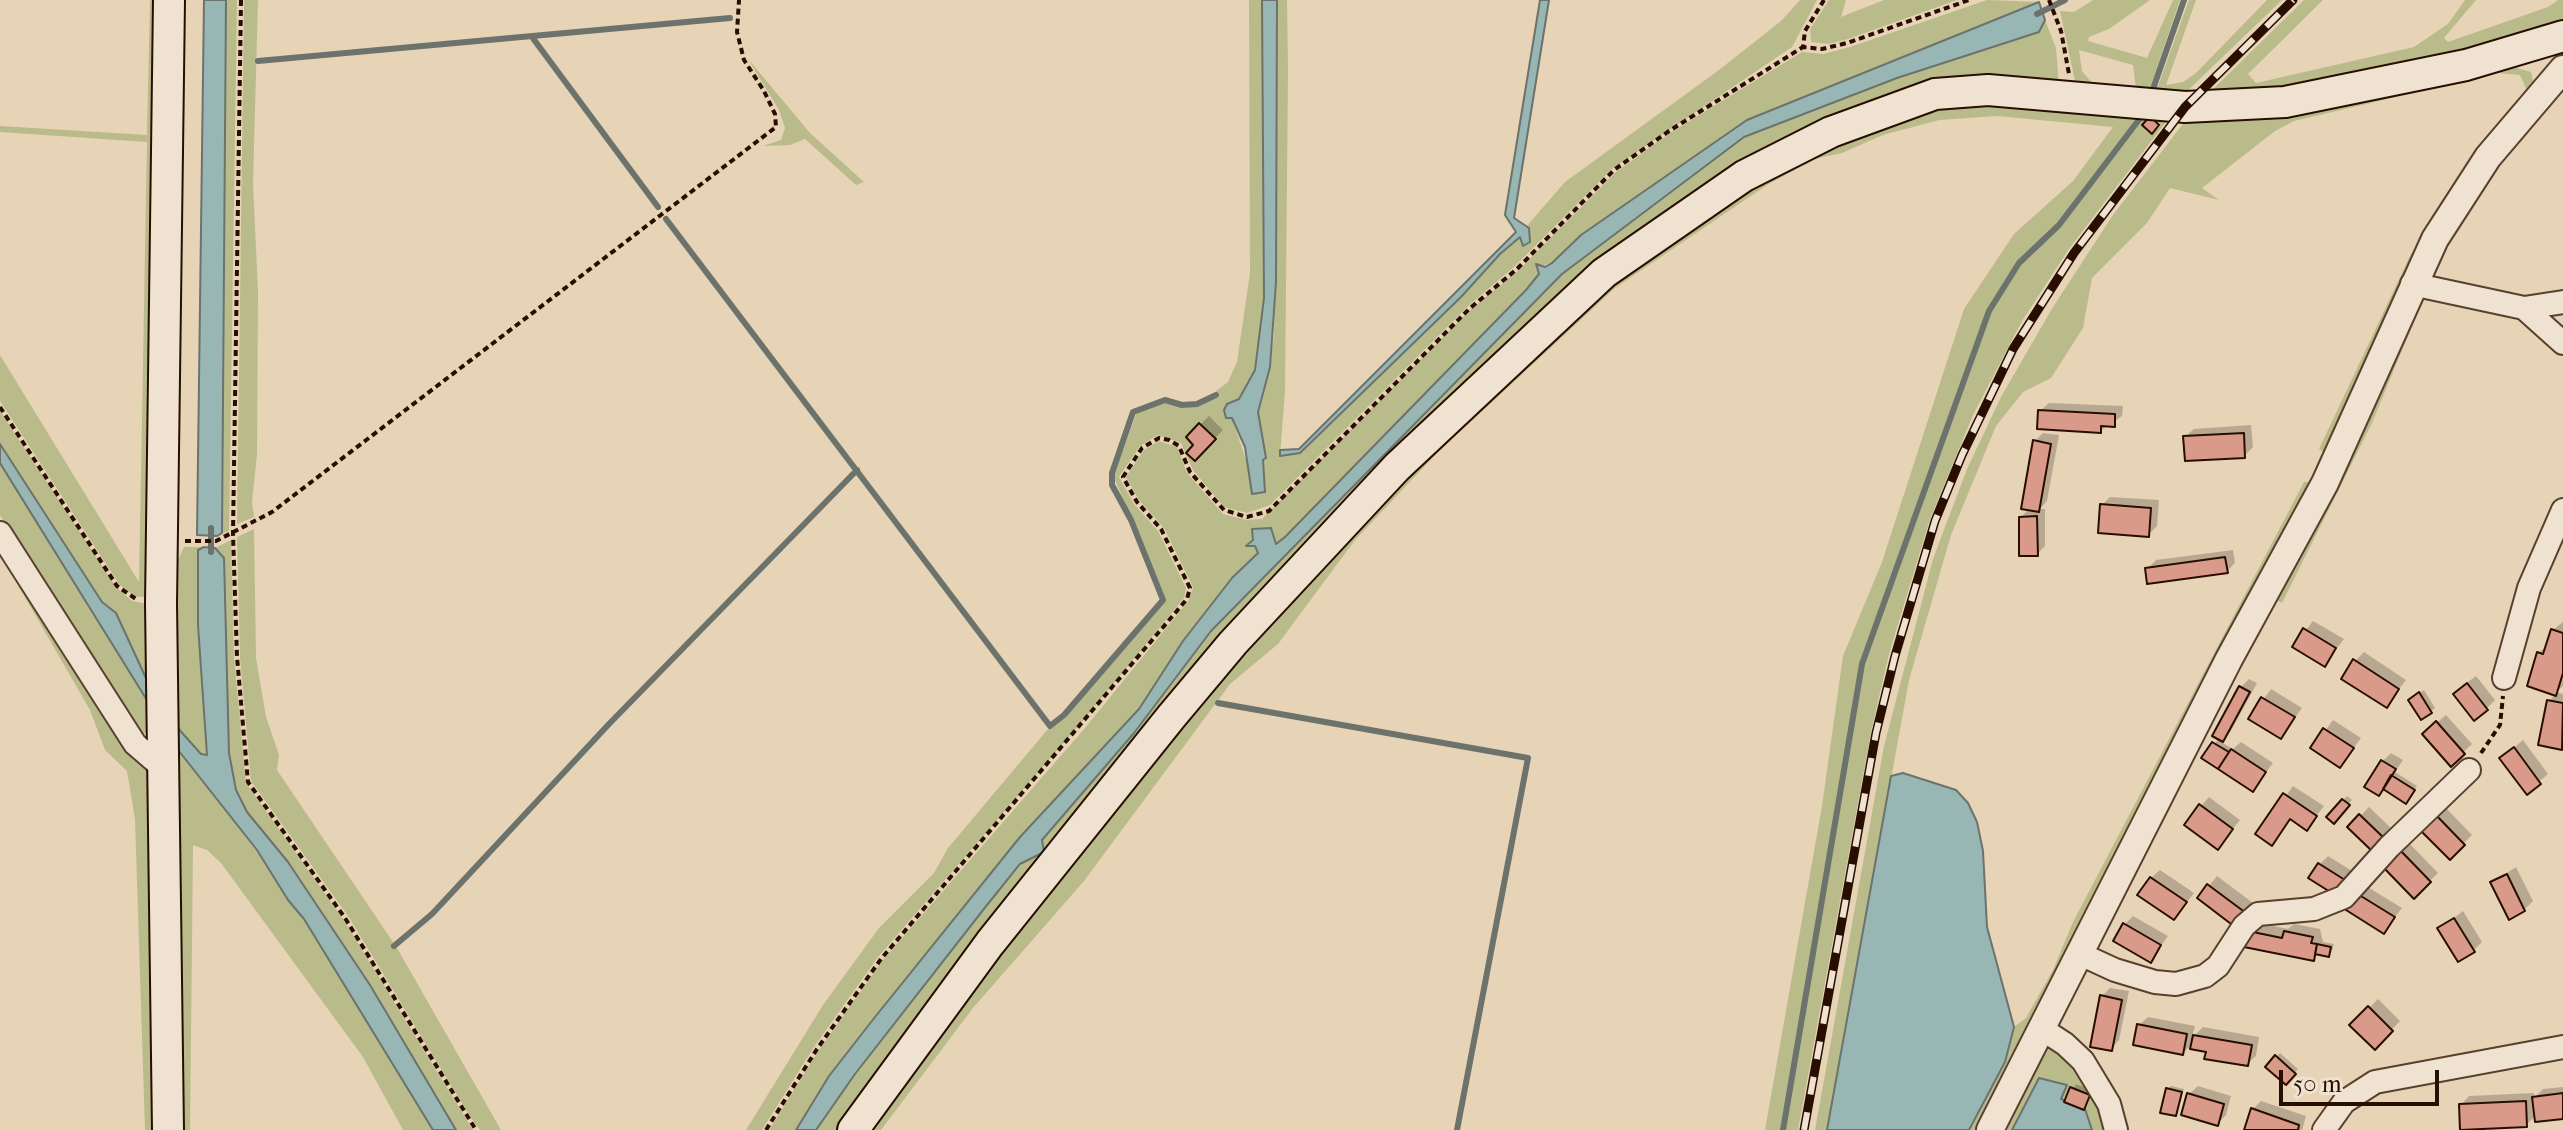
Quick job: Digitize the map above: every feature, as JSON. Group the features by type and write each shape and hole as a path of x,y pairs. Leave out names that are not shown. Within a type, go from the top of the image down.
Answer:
{"main road":[{"path":"168,1130 161,603 169,0"},
{"path":"853,1130 990,943 1233,643 1397,467 1604,273 1744,176 1831,132 1935,94 1988,90 2185,107 2285,102 2466,65 2563,36"}],"street":[{"path":"1990,1130 2229,659 2325,483 2412,284 2450,212 2473,178 2563,69"},
{"path":"2412,284 2524,308 2563,302"},
{"path":"2524,308 2563,343"},
{"path":"2504,678 2529,588 2563,510"},
{"path":"0,533 135,744 164,756"},
{"path":"2078,953 2115,970 2155,982 2176,984 2205,976 2218,966 2244,926 2258,914 2314,909 2344,897 2389,847 2469,770"},
{"path":"2042,1029 2083,1061 2109,1104 2116,1130"},
{"path":"2324,1130 2344,1102 2375,1082 2563,1047"}],"path":[{"path":"241,0 233,534 237,657 248,782 345,918 476,1130"},
{"path":"193,541 216,541 272,512 776,127 775,114 744,60 737,32 739,0"},
{"path":"1803,47 1805,31 1824,0"},
{"path":"766,1130 817,1049 881,959 1187,599 1190,588 1161,529 1137,502 1123,477 1142,448 1159,438 1169,440 1179,446 1190,472 1224,510 1247,517 1269,511 1469,309 1517,269 1614,170 1669,131 1803,47 1822,49 1847,43 1969,0"},
{"path":"2049,0 2073,98"},
{"path":"0,407 117,586 133,599 161,603"},
{"path":"2469,770 2500,725 2504,678"}],"green space":[{"path":"150,0 161,0 153,598 134,596 119,584 0,401 0,355 139,582 147,142 0,132 0,126 147,135"},
{"path":"226,0 237,0 229,531 222,533"},
{"path":"244,0 258,0 253,183 258,292 257,454 252,502 254,517 237,524"},
{"path":"1249,0 1262,0 1264,298 1255,369 1239,399 1227,404 1249,469 1265,492 1263,460 1266,458 1258,412 1270,367 1274,335 1277,0 1287,0 1288,72 1285,391 1280,456 1301,453 1461,297 1500,254 1520,237 1527,236 1526,227 1565,182 1719,70 1781,21 1800,0 1817,0 1792,47 1613,168 1514,267 1467,307 1270,505 1247,513 1224,507 1193,470 1181,443 1158,435 1140,446 1119,477 1134,504 1158,531 1186,588 1184,598 1080,724 878,957 814,1047 762,1130 746,1130 823,1005 879,928 934,873 948,848 1048,729 1066,717 1166,600 1115,480 1115,472 1137,412 1165,403 1183,408 1200,406 1219,397 1215,392 1228,382 1237,362 1250,273"},
{"path":"1829,0 1846,0 1841,17 1884,0 1957,0 1848,39 1829,44 1811,42 1810,29"},
{"path":"1987,0 2039,2 1747,120 1581,235 1552,263 1536,267 1539,274 1526,290 1333,490 1276,545 1256,546 1258,553 1232,578 1183,641 1139,709 1020,837 829,1076 796,1130 769,1130 819,1050 883,960 1085,728 1189,600 1193,587 1164,528 1139,500 1126,477 1144,450 1159,441 1177,447 1187,473 1223,514 1247,520 1262,519 1470,310 1518,271 1616,172 1670,133 1802,52 1823,54 1850,47"},
{"path":"2093,0 2150,0 2109,29 2089,37 2088,41 2147,58 2173,0 2180,0 2151,85 2158,86 2189,0 2196,0 2166,85 2183,82 2196,73 2267,0 2282,0 2183,95 2088,89 2075,81 2060,11 2074,12","holes":["2079,50 2133,65 2136,88 2092,83 2082,71"]},
{"path":"2304,0 2323,0 2248,74 2256,83 2414,47 2448,24 2465,0 2476,0 2444,38 2448,42 2548,7 2558,0 2563,0 2563,26 2511,44 2301,89 2208,94"},
{"path":"2045,20 2056,48 2059,86 1839,116 1436,415 854,1105 837,1130 816,1130 855,1074 987,905 1134,733 1211,631 1562,274 1744,137 1897,78 2039,32"},
{"path":"748,59 810,133 864,182 856,185 805,139 790,145 763,146 781,140 785,128 779,110"},
{"path":"2510,66 2531,72 2534,85 2325,453 2319,449 2410,256 2467,164 2527,91 2520,75 2498,73 2294,121 2275,131 2202,188 2219,200 2170,188 2147,223 2092,278 2083,328 2051,378 2023,392 1996,426 1951,535 1909,680 1827,1130 1815,1130 1884,746 1933,559 1967,469 2001,397 2053,307 2113,215 2189,116"},
{"path":"1978,104 2091,110 2140,117 2059,224 2018,263 1988,311 1861,663 1782,1130 1765,1130 1822,806 1843,656 1882,562 1964,309 2014,234 2073,181 2113,127 1997,116 1939,120 1883,135 1842,153 1814,159 1767,185 1615,288 1438,452 1355,540 1278,644 1230,684 1084,881 973,1008 881,1130 863,1130 1157,752 1374,505 1653,247 1814,150 1942,107"},
{"path":"2172,114 2069,249 2022,321 1973,415 1930,519 1889,654 1871,732 1798,1130 1784,1130 1863,664 1974,351 1990,312 2020,264 2060,226 2143,116"},
{"path":"2424,297 2372,423 2282,603 2275,599 2416,303"},
{"path":"0,411 116,587 132,601 153,605 152,730 148,733 139,733 135,729 0,515 0,463 123,633 116,613 102,602 0,444"},
{"path":"2304,482 2312,482 2079,925 1980,1130 1969,1130 2005,1062 2014,1027 2026,1018 2053,970 2073,922"},
{"path":"254,529 256,658 266,717 279,755 277,770 397,948 501,1130 480,1130 469,1115 348,916 251,781 240,657 237,537"},
{"path":"0,539 149,765 156,1130 145,1130 135,819 127,771 105,750 90,710 0,554"},
{"path":"231,540 234,657 246,783 343,919 473,1130 456,1130 370,985 288,862 247,812 236,790 229,753 224,558 215,548"},
{"path":"184,547 204,547 198,550 198,625 207,756 201,754 176,726 177,562"},
{"path":"175,746 257,851 304,919 433,1130 403,1130 363,1057 221,863 207,850 193,845 190,1130 178,1130"},
{"path":"2049,1045 2080,1068 2110,1130 2092,1130 2085,1109 2061,1099 2040,1078 2012,1130 2003,1130"}],"water":[{"path":"204,0 226,0 222,533 217,536 197,535"},
{"path":"1262,0 1277,0 1276,282 1270,367 1258,412 1266,458 1263,460 1265,492 1252,494 1245,447 1232,418 1226,418 1224,410 1227,404 1239,399 1255,370 1264,298"},
{"path":"1540,0 1549,0 1514,218 1529,228 1530,242 1523,246 1520,237 1500,254 1461,297 1300,453 1280,456 1280,450 1299,449 1516,232 1505,215"},
{"path":"2039,2 2045,20 2039,32 1897,78 1744,137 1562,274 1211,631 1134,733 1042,840 1044,852 1020,864 855,1074 816,1130 796,1130 829,1076 875,1017 1020,837 1139,709 1183,641 1232,578 1258,553 1255,546 1246,546 1253,540 1252,529 1271,528 1276,544 1285,537 1526,290 1539,274 1536,264 1545,267 1552,263 1581,235 1747,120"},
{"path":"0,444 102,602 116,613 151,689 150,705 0,463"},
{"path":"215,548 224,558 229,753 236,790 247,812 288,862 370,985 456,1130 433,1130 304,919 288,900 257,850 175,746 176,726 201,754 207,755 198,625 198,550"},
{"path":"1903,773 1956,790 1968,803 1977,822 1983,851 1987,927 2014,1027 2005,1062 1969,1130 1827,1130 1891,776"},
{"path":"2039,1078 2067,1085 2061,1099 2085,1109 2092,1130 2012,1130"}],"building":[{"path":"2150,116 2159,125 2152,134 2142,125"},
{"path":"2038,410 2115,414 2115,427 2101,426 2101,433 2037,429"},
{"path":"1199,423 1216,439 1195,461 1186,453 1193,445 1186,437"},
{"path":"2244,433 2245,458 2185,461 2183,436"},
{"path":"2033,440 2051,444 2039,512 2021,509"},
{"path":"2100,504 2151,508 2149,537 2098,533"},
{"path":"2037,516 2038,556 2019,556 2019,517"},
{"path":"2225,557 2228,573 2147,584 2145,568"},
{"path":"2303,628 2336,648 2325,667 2292,647"},
{"path":"2551,629 2563,633 2563,673 2556,696 2527,686 2537,652 2543,654"},
{"path":"2353,659 2399,689 2387,708 2341,679"},
{"path":"2467,683 2488,710 2474,721 2453,694"},
{"path":"2239,686 2250,692 2223,742 2212,736"},
{"path":"2419,692 2432,713 2421,720 2408,700"},
{"path":"2261,697 2295,717 2281,739 2248,719"},
{"path":"2547,700 2563,703 2562,750 2538,745"},
{"path":"2436,721 2465,754 2451,767 2422,734"},
{"path":"2323,728 2354,748 2340,768 2310,748"},
{"path":"2212,742 2229,752 2218,769 2201,758"},
{"path":"2514,747 2541,784 2527,795 2499,758"},
{"path":"2231,749 2266,772 2253,792 2218,769"},
{"path":"2381,760 2396,769 2379,796 2364,787"},
{"path":"2391,775 2415,790 2406,804 2383,789"},
{"path":"2283,793 2317,816 2307,831 2290,819 2272,846 2255,834"},
{"path":"2342,799 2350,805 2334,824 2326,817"},
{"path":"2199,804 2233,829 2218,850 2184,825"},
{"path":"2359,814 2385,839 2373,852 2347,827"},
{"path":"2435,814 2465,845 2450,860 2419,829"},
{"path":"2399,849 2431,882 2414,899 2382,866"},
{"path":"2318,863 2345,880 2335,895 2308,878"},
{"path":"2507,874 2525,911 2509,920 2490,882"},
{"path":"2150,877 2187,902 2174,920 2137,895"},
{"path":"2207,884 2246,913 2235,927 2197,898"},
{"path":"2356,893 2395,917 2384,934 2346,910"},
{"path":"2454,918 2475,952 2458,962 2437,928"},
{"path":"2123,923 2161,945 2151,963 2113,941"},
{"path":"2248,931 2282,938 2284,931 2313,937 2311,943 2317,944 2314,961 2244,947"},
{"path":"2317,944 2331,947 2329,957 2315,954"},
{"path":"2100,995 2122,1000 2112,1051 2090,1047"},
{"path":"2368,1006 2393,1031 2375,1050 2349,1025"},
{"path":"2137,1024 2187,1034 2183,1055 2133,1045"},
{"path":"2193,1035 2252,1045 2248,1066 2204,1059 2206,1052 2190,1049"},
{"path":"2275,1055 2296,1074 2286,1085 2265,1067"},
{"path":"2070,1087 2090,1095 2084,1110 2064,1102"},
{"path":"2166,1088 2182,1092 2176,1116 2160,1113"},
{"path":"2187,1093 2224,1104 2218,1126 2181,1115"},
{"path":"2563,1093 2563,1119 2535,1122 2532,1097"},
{"path":"2526,1101 2527,1127 2460,1130 2459,1104"},
{"path":"2251,1108 2299,1125 2298,1130 2244,1130"}],"waterway":[{"path":"2037,14 2065,0"},
{"path":"2154,86 2184,0"},
{"path":"258,61 730,18"},
{"path":"532,37 658,207"},
{"path":"1783,1130 1862,664 1989,311 2019,263 2059,225 2141,117"},
{"path":"666,219 1050,726 1064,715 1163,600 1131,520 1112,485 1112,473 1133,412 1165,400 1182,405 1197,404 1216,395"},
{"path":"394,946 432,914 609,724 857,470"},
{"path":"211,528 211,552"},
{"path":"1218,703 1528,758 1457,1130"}],"railway":[{"path":"1804,1130 1876,733 1935,521 1962,455 2013,349 2074,253 2185,107 2293,0"}]}
